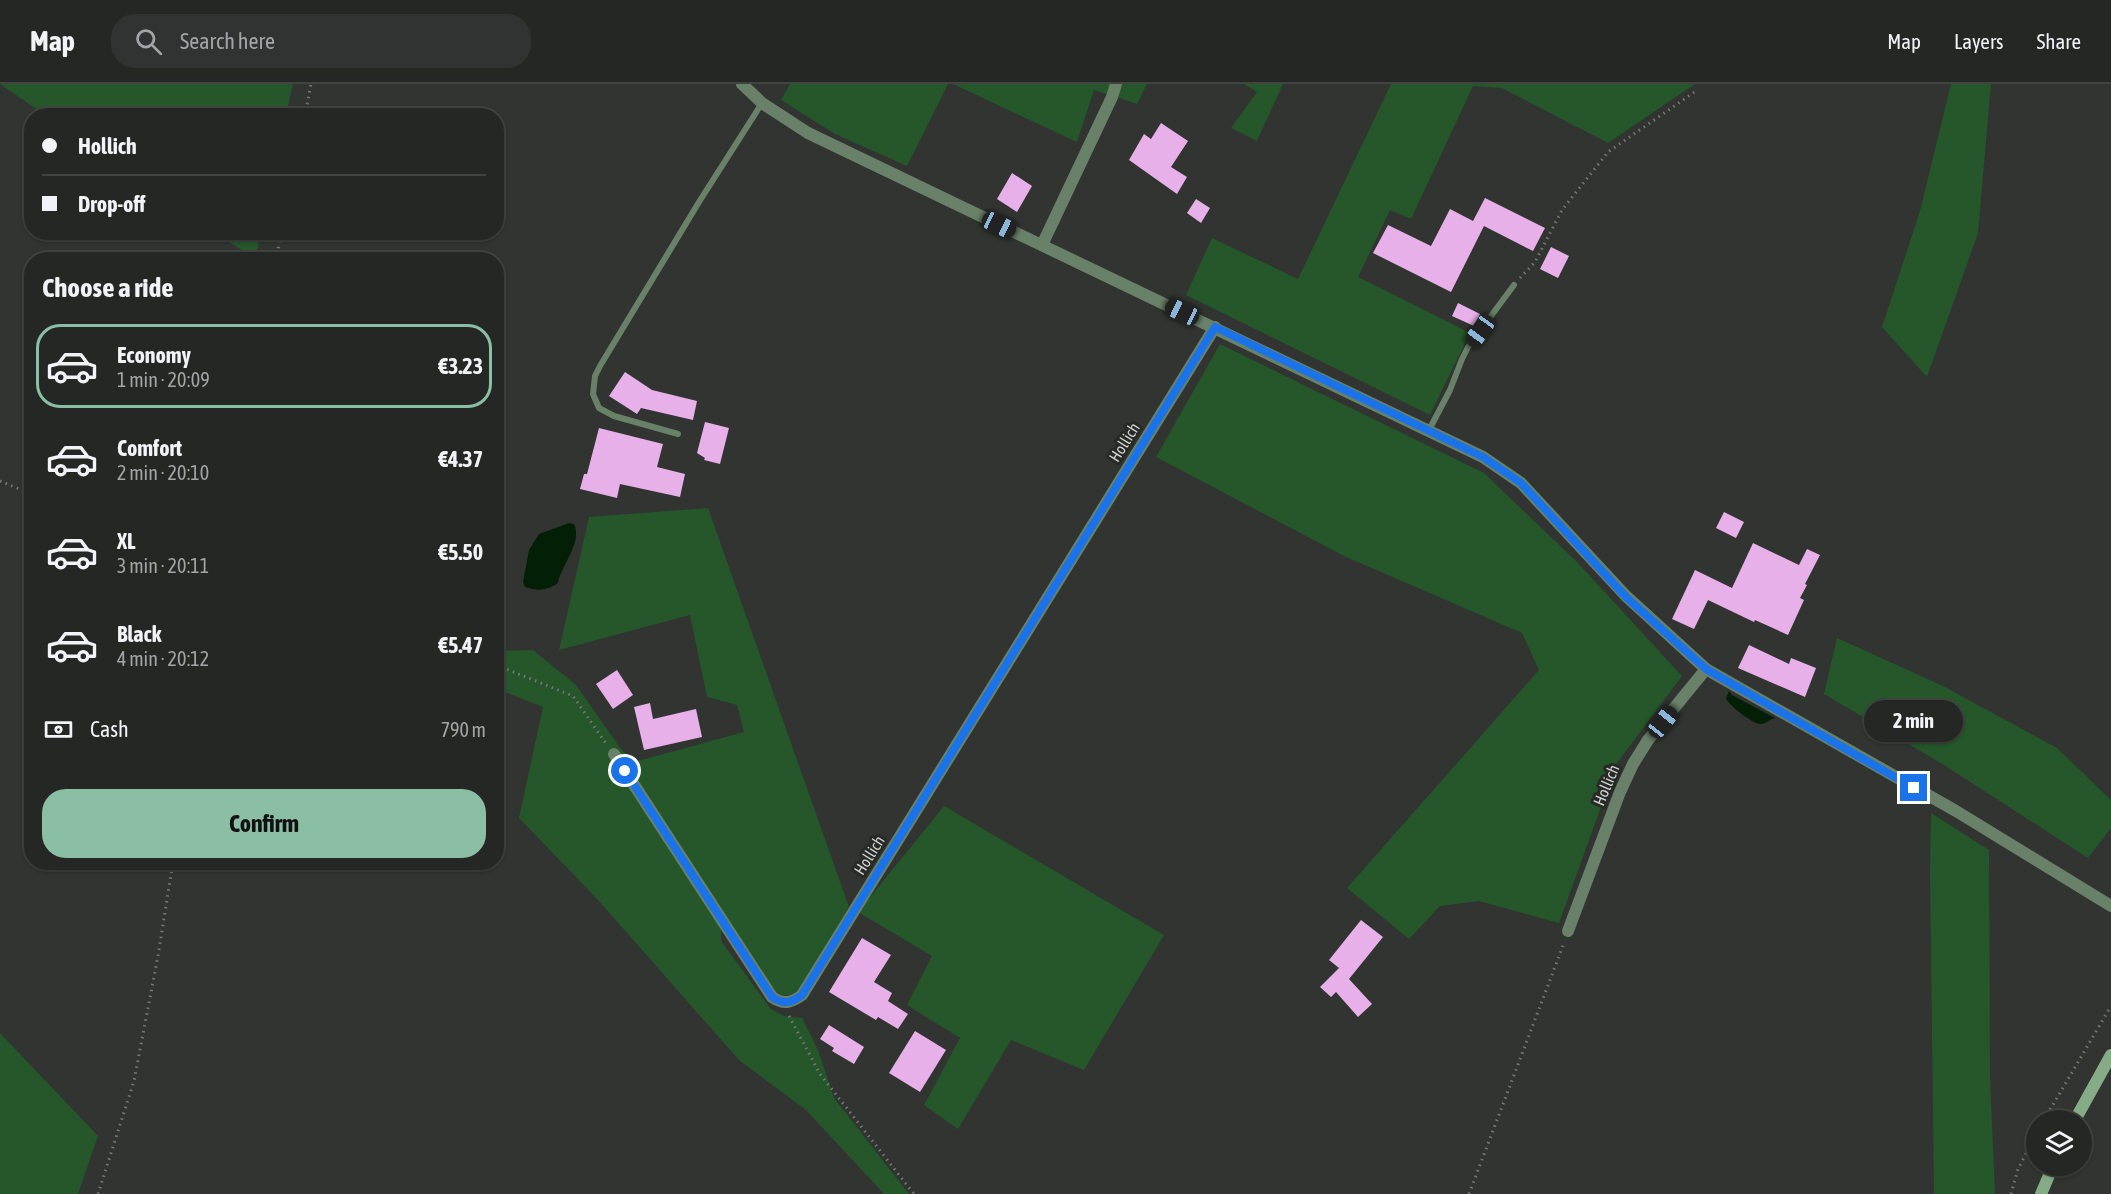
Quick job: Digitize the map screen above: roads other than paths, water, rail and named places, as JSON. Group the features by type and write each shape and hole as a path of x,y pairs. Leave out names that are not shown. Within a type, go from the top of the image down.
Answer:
{"main road":[{"path":"2081,1110 2111,1055"},
{"path":"2041,1194 2049,1176"}],"street":[{"path":"742,84 762,103 818,139 1483,457 1521,483 1626,597 1706,669 1956,811 2111,906"},
{"path":"1042,245 1116,84"},
{"name":"Hollich","path":"614,754 772,997 779,1002 787,1003 802,995 1215,327"},
{"name":"Hollich","path":"1568,931 1620,792 1633,764 1648,740 1706,669"}],"lane":[{"path":"678,434 614,416 599,408 593,394 596,376 603,359 762,103"},
{"path":"1429,430 1450,390 1462,358 1514,285"}]}
